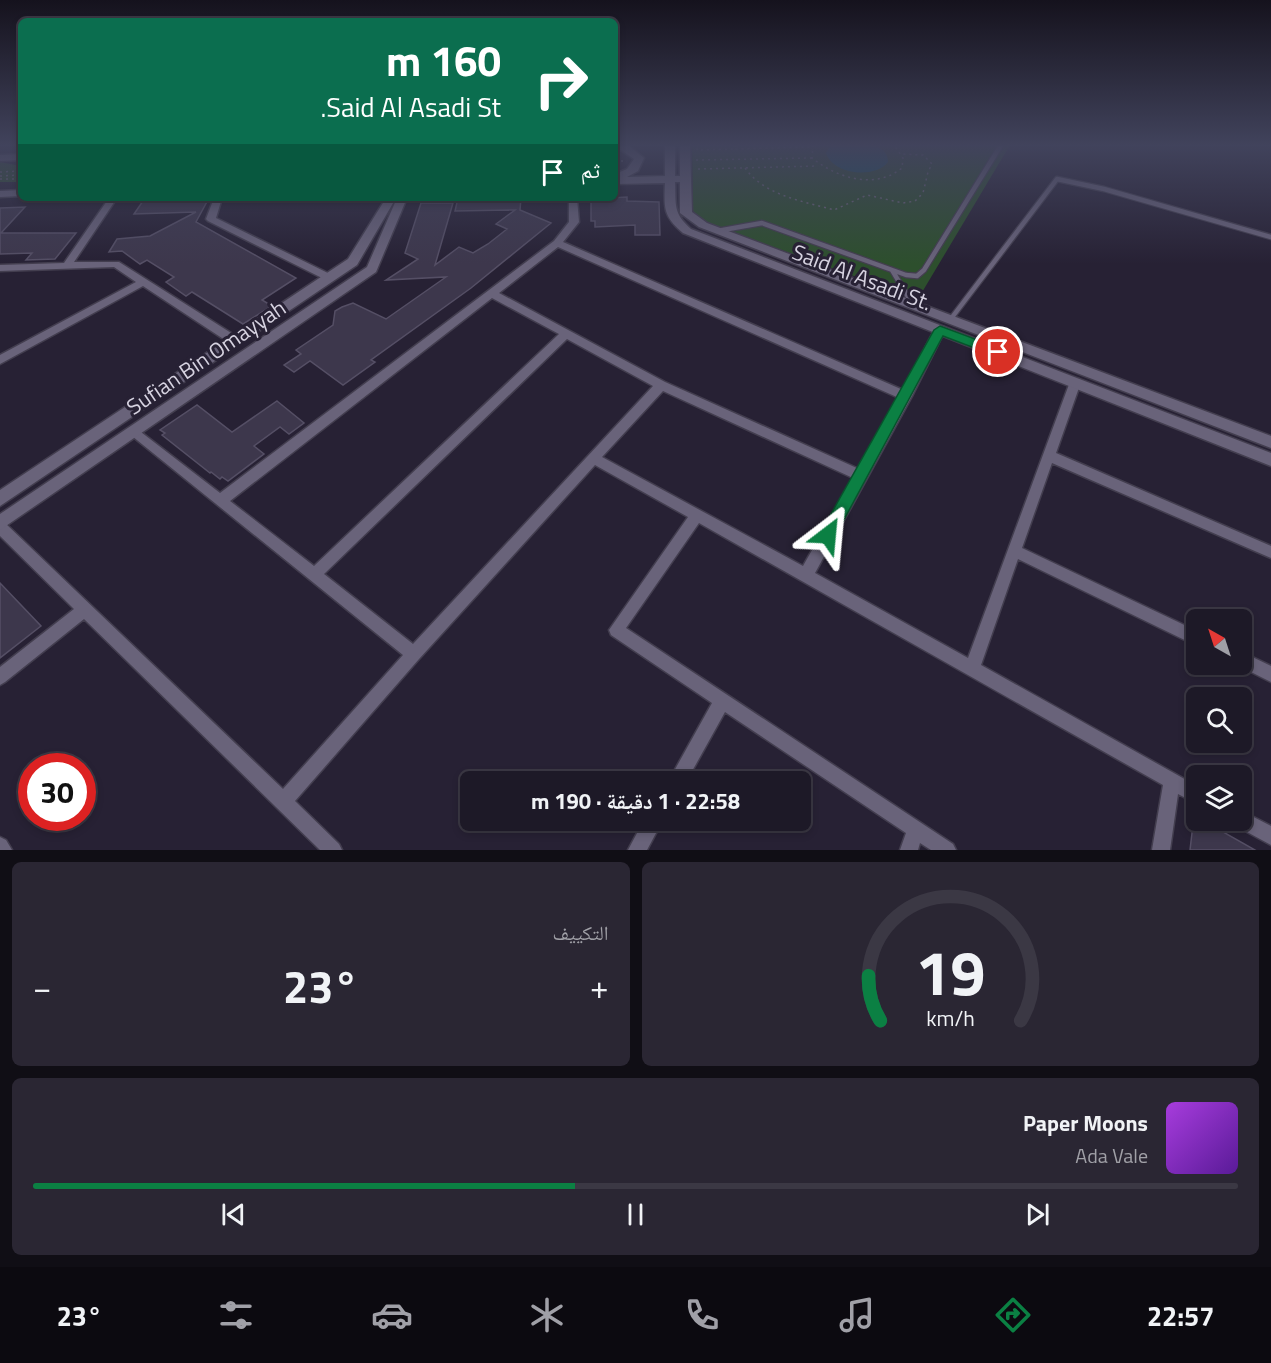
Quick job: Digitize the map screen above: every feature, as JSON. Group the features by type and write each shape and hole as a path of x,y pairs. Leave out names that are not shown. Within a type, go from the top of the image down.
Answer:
{"street":[{"name":"Said Al Asadi St.","path":"669,185 670,208 674,220 687,231 1271,442"},
{"name":"Said Al Asadi St.","path":"686,185 686,213 703,225 913,306 945,325 1075,382 1271,460"},
{"path":"0,194 18,193"},
{"path":"67,266 111,201"},
{"path":"217,201 211,219 330,278"},
{"name":"Sufian Bin Omayyah","path":"0,499 353,262 389,201"},
{"name":"Sufian Bin Omayyah","path":"0,525 372,269 401,201"},
{"path":"220,500 557,243 574,222 573,201"},
{"path":"557,243 906,396"},
{"path":"0,268 116,264 235,341"},
{"path":"0,360 143,282"},
{"path":"491,293 661,386 861,476"},
{"path":"806,574 945,325"},
{"path":"314,575 566,334"},
{"path":"972,668 1075,382"},
{"path":"284,802 414,654 661,386"},
{"path":"134,432 414,654"},
{"path":"1049,456 1271,552"},
{"path":"594,459 806,574 1186,788"},
{"path":"697,515 616,630 947,850"},
{"path":"0,525 333,850"},
{"path":"1015,551 1186,634"},
{"path":"0,677 85,609"},
{"path":"1252,665 1271,674"},
{"path":"682,771 722,701"},
{"path":"1161,850 1172,780"},
{"path":"1252,826 1271,836"},
{"path":"909,850 916,830"},
{"path":"637,850 648,831"},
{"path":"0,846 3,850"}],"lane":[{"path":"716,231 762,223 892,270 917,276 924,270 977,185"},
{"path":"945,325 1053,185"},
{"path":"1084,185 1271,237"},
{"path":"892,270 913,306"}],"path":[{"path":"758,185 834,210 865,195 902,202 917,200 923,195 925,185"}],"green space":[{"path":"693,185 986,185 918,299 706,223 693,211"}],"building":[{"path":"627,197 627,201 659,202 660,235 635,235 635,225 595,227 595,221 591,221 591,201 618,201 618,198"},
{"path":"143,201 207,201 196,222 296,278 262,300 272,306 243,324 192,292 186,296 166,282 174,277 147,260 140,264 122,251 109,252 117,239 150,236 196,212 134,214"},
{"path":"457,201 521,201 520,210 551,223 471,288 371,360 375,362 343,385 310,361 294,372 284,365 301,354 296,350 333,325 335,311 342,307 353,303 386,319 446,277 386,280 418,259 405,253 421,203 453,203 435,265 459,247 473,253 488,244 507,229 496,224 515,210 455,211"},
{"path":"25,207 1,233 76,233 55,259 26,260 32,253 0,254 0,208"},
{"path":"277,401 304,423 289,434 280,427 254,446 264,454 228,481 210,473 162,435 165,433 160,430 197,405 232,432"},
{"path":"0,583 41,626 0,658"},
{"path":"1192,831 1221,831 1255,850 1190,850"}],"route":[{"path":"828,535 906,396 940,330 998,352"}]}
